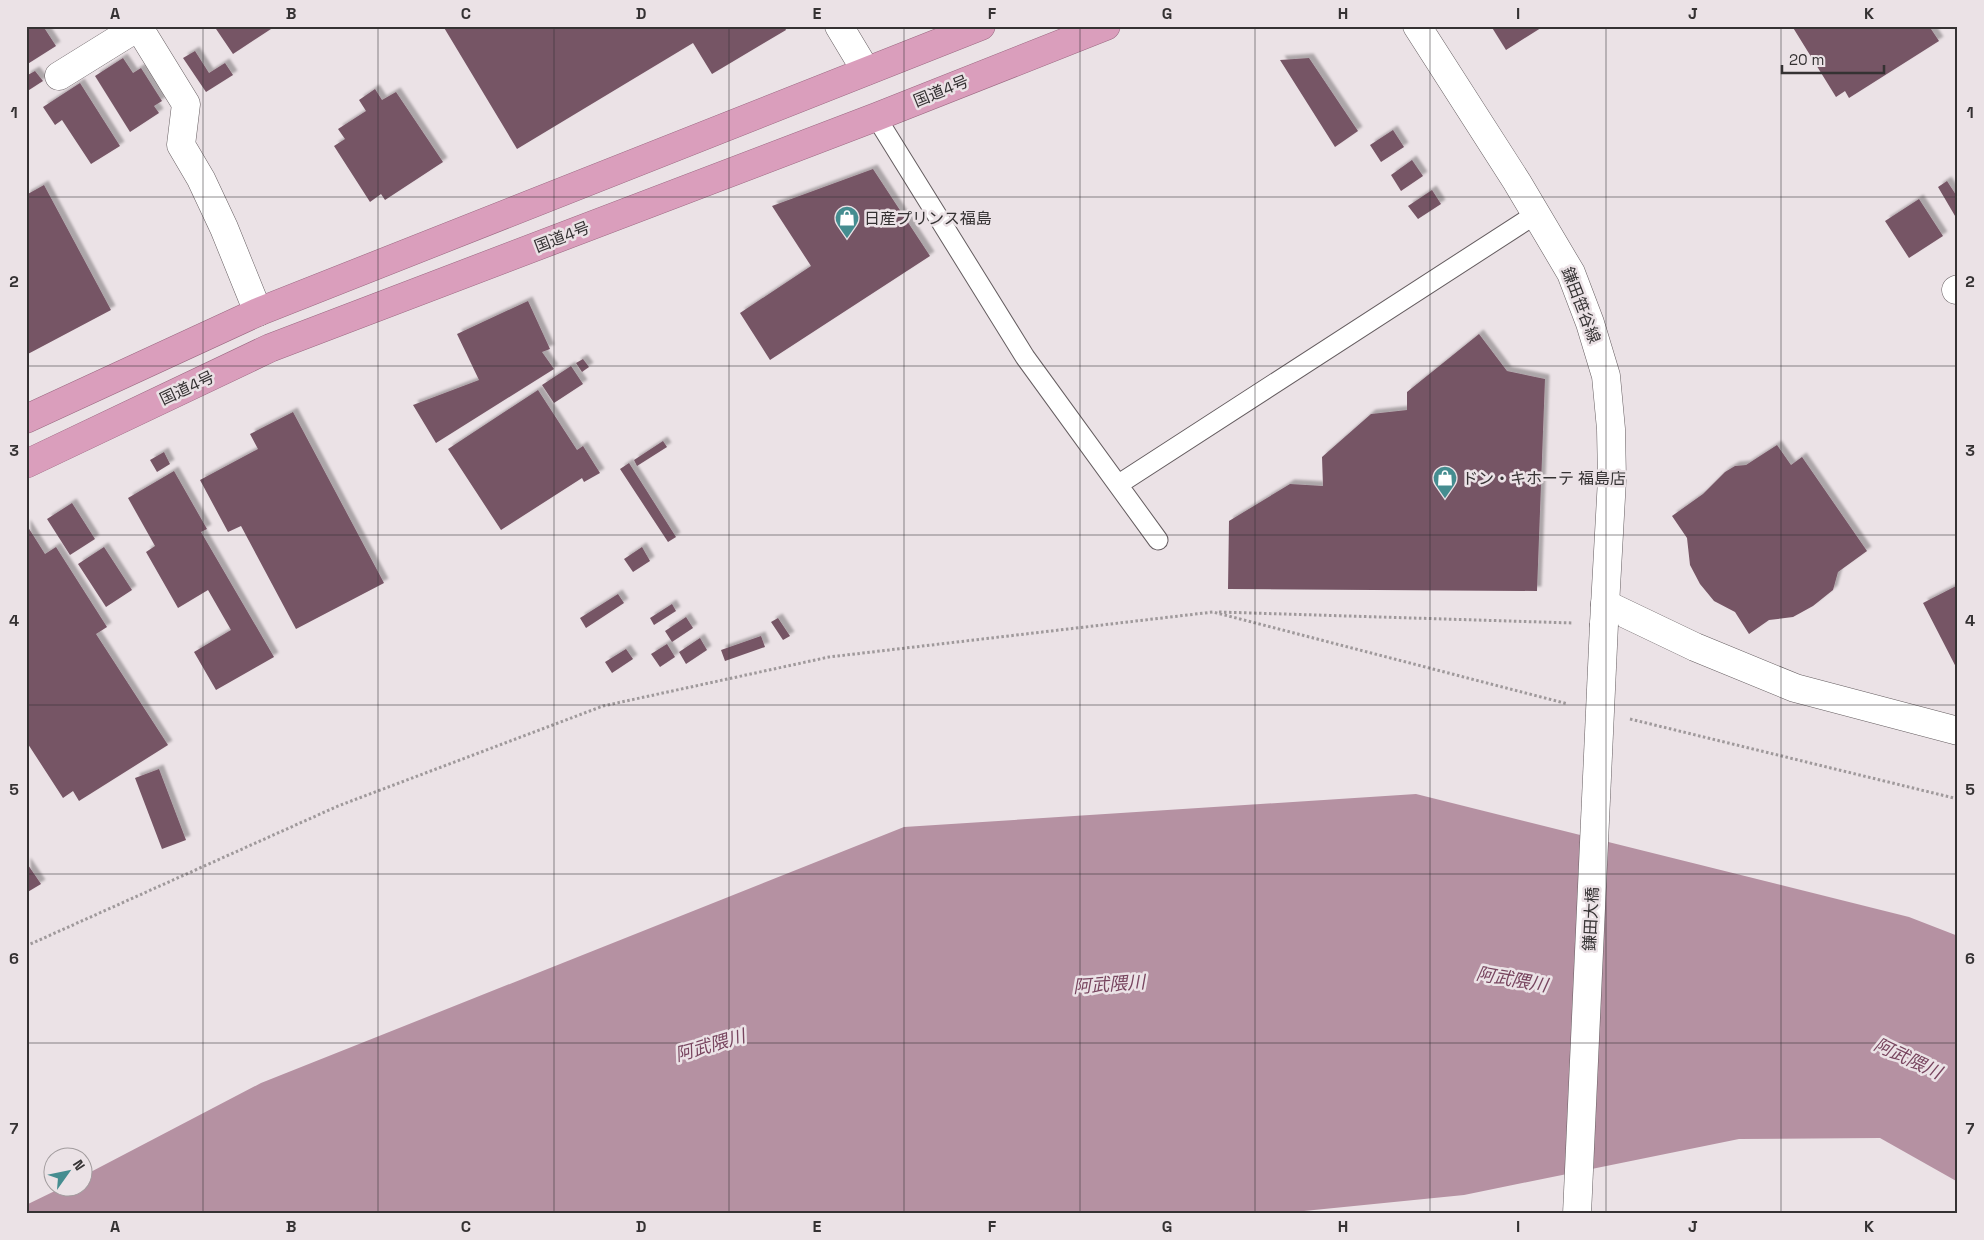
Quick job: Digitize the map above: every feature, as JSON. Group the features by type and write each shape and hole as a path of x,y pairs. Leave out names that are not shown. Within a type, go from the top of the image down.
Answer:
{"highway":[{"path":"26,419 258,312 981,26"},
{"name":"国道4号","path":"26,464 270,348 876,117 1106,26"}],"street":[{"path":"59,76 138,26 186,104 181,145 201,180 224,228 258,312"},
{"path":"839,26 866,71"},
{"name":"鎌田笹谷線","path":"1417,26 1536,214 1571,273 1590,323 1606,376 1611,429 1612,479 1605,614"},
{"path":"1605,614 1695,647 1795,688 1958,731"},
{"name":"鎌田大橋","path":"1577,1214 1605,614"}],"lane":[{"path":"876,117 1024,357 1119,484 1158,540"},
{"path":"1119,484 1536,214"}],"path":[{"path":"1213,612 1569,704"},
{"path":"26,946 338,806 603,706 829,657 1213,612 1605,614"},
{"path":"1628,718 1958,799"}],"water":[{"name":"阿武隈川","path":"1416,794 1909,917 1958,936 1958,1182 1880,1138 1739,1139 1464,1195 1274,1214 26,1214 26,1205 42,1197 92,1198 92,1171 261,1083 904,827"}],"building":[{"path":"26,26 43,26 56,46 26,65"},
{"path":"214,26 269,26 271,29 233,54"},
{"path":"443,26 784,26 786,30 712,74 693,43 517,149"},
{"path":"1491,26 1544,26 1506,50"},
{"path":"1792,26 1929,26 1939,41 1849,98 1845,91 1836,97"},
{"path":"195,51 209,73 225,63 233,75 206,92 183,58"},
{"path":"123,58 133,73 141,68 162,101 154,106 159,113 130,132 95,76"},
{"path":"1309,58 1358,131 1335,147 1280,60"},
{"path":"35,71 43,81 26,92 26,76"},
{"path":"80,83 120,146 91,164 62,120 55,125 43,107"},
{"path":"375,89 382,100 396,92 443,162 385,200 381,194 370,202 334,146 345,139 338,129 366,111 359,100"},
{"path":"1393,130 1404,147 1381,162 1370,145"},
{"path":"1412,160 1423,176 1401,191 1391,175"},
{"path":"873,169 930,256 770,360 740,313 811,266 772,206"},
{"path":"1947,181 1958,198 1958,221 1938,187"},
{"path":"44,185 111,310 26,355 26,195"},
{"path":"1432,190 1441,204 1418,219 1408,206"},
{"path":"1919,199 1943,236 1909,258 1885,221"},
{"path":"528,301 550,349 542,352 554,369 436,443 413,405 479,380 457,334"},
{"path":"1479,334 1507,371 1545,379 1537,591 1228,589 1229,521 1290,484 1323,486 1322,457 1371,414 1407,410 1407,392"},
{"path":"583,359 589,367 582,372 576,363"},
{"path":"571,366 583,384 554,403 542,385"},
{"path":"538,390 577,450 583,446 600,473 584,482 582,478 501,530 448,449"},
{"path":"293,412 384,583 296,629 241,526 228,532 200,480 258,449 250,434"},
{"path":"663,441 667,447 637,466 634,460"},
{"path":"1777,445 1791,465 1802,457 1867,551 1838,572 1833,590 1813,606 1793,617 1769,620 1749,634 1735,612 1714,601 1700,584 1690,565 1687,538 1672,516 1703,494 1725,472 1735,466 1746,465"},
{"path":"164,452 170,464 157,472 150,460"},
{"path":"629,463 676,537 668,542 620,469"},
{"path":"174,471 207,529 201,532 274,657 216,690 194,652 231,630 208,590 178,608 146,552 155,546 128,498"},
{"path":"72,503 95,539 70,555 47,519"},
{"path":"26,524 45,554 56,547 107,627 96,634 168,745 79,801 73,791 63,798 26,741"},
{"path":"104,547 132,590 106,607 78,564"},
{"path":"642,547 650,561 633,572 624,559"},
{"path":"1958,585 1958,671 1923,603"},
{"path":"618,594 624,603 586,628 580,618"},
{"path":"672,604 676,611 654,625 650,618"},
{"path":"686,617 693,628 672,642 665,631"},
{"path":"778,618 790,636 783,640 771,622"},
{"path":"761,636 765,647 725,661 721,650"},
{"path":"700,638 707,650 686,664 679,652"},
{"path":"667,644 675,657 660,667 651,654"},
{"path":"626,649 633,659 612,673 605,662"},
{"path":"159,769 186,840 162,849 135,778"},
{"path":"26,862 41,884 26,893"}],"place":[{"name":"日産プリンス福島","path":"847,239"},
{"name":"ドン・キホーテ 福島店","path":"1445,499"}]}
